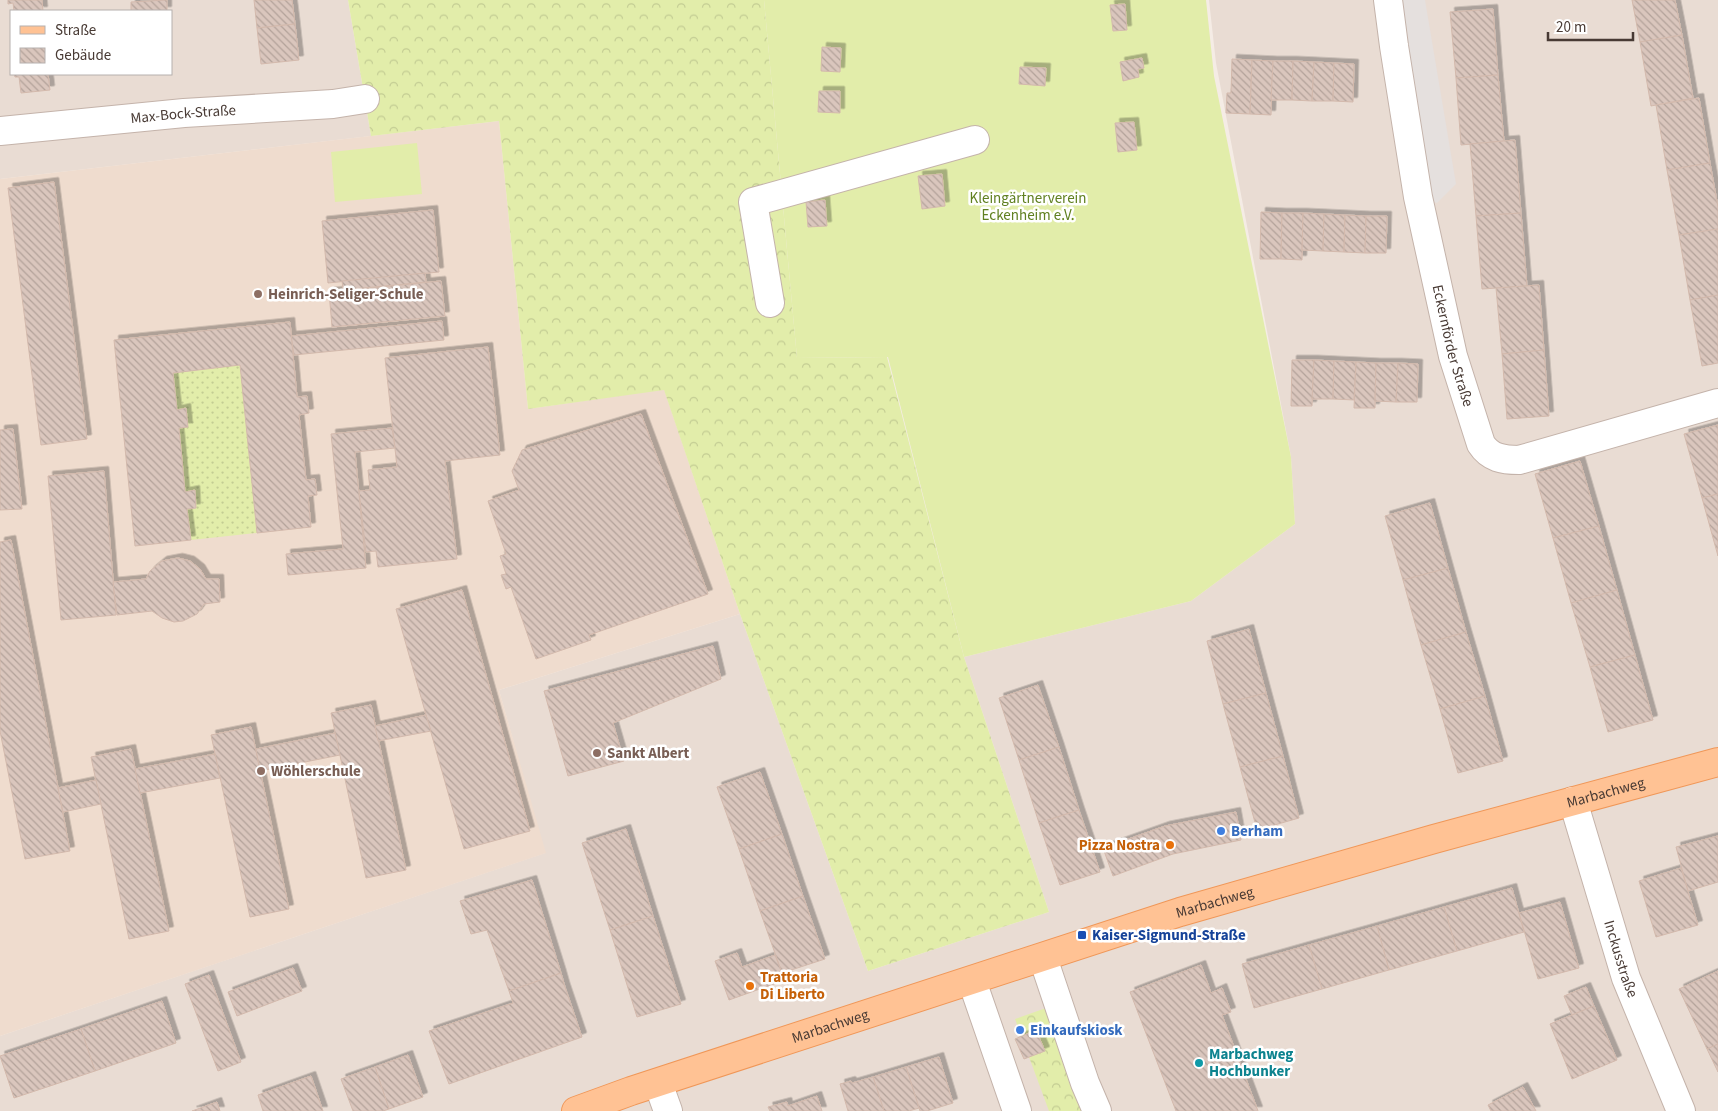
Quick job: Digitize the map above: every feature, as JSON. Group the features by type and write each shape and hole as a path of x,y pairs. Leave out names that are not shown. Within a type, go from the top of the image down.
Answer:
{"main road":[{"name":"Marbachweg","path":"576,1111 1180,912 1443,837 1718,762"}],"street":[{"name":"Eckernförder Straße","path":"1388,0 1420,206 1453,356 1481,444 1487,453 1498,458 1519,460 1718,403"},
{"name":"Max-Bock-Straße","path":"0,131 184,113 333,104 365,99"},
{"path":"770,303 753,202 975,140"},
{"name":"Inckusstraße","path":"1572,802 1626,978 1677,1110"},
{"path":"1043,958 1085,1083 1097,1111"},
{"path":"972,981 1017,1111"},
{"path":"658,1083 668,1111"}],"shaded area":[{"path":"0,0 348,0 371,136 0,179"},
{"path":"1209,0 1718,0 1718,1111 0,1111 0,1036 545,853 499,690 740,614 868,971 1049,912 964,657 1191,601 1295,524 1291,457 1216,63"},
{"path":"1388,0 1425,0 1456,184 1437,203 1418,197"},
{"path":"499,121 528,409 664,389 740,614 499,690 546,853 0,1036 0,179"}],"green space":[{"path":"348,0 764,0 797,358 887,357 964,657 1049,912 868,971 740,614 664,390 528,409 499,121 371,136"},
{"name":"Kleingärtnerverein Eckenheim e.V.","path":"764,0 1206,0 1214,76 1291,457 1295,524 1191,601 964,657 888,357 797,358"},
{"path":"417,143 422,194 335,202 331,152"},
{"path":"240,365 257,533 191,540 187,509 196,508 195,491 185,492 179,428 188,427 186,408 177,410 173,373"},
{"path":"1046,1008 1083,1111 1049,1111 1015,1019"}],"building":[{"path":"8,0 42,0 43,10 14,10 13,3 8,4"},
{"path":"167,0 167,10 131,10 131,2"},
{"path":"254,0 292,0 295,24 257,28"},
{"path":"1632,0 1675,0 1682,35 1640,42"},
{"path":"1125,4 1127,30 1113,31 1110,5"},
{"path":"1493,9 1498,75 1456,78 1450,12"},
{"path":"295,24 299,60 261,64 257,28"},
{"path":"1682,35 1693,98 1651,106 1640,42"},
{"path":"822,47 841,48 840,72 821,71"},
{"path":"1142,58 1144,68 1138,69 1139,77 1123,81 1120,62"},
{"path":"1232,59 1252,60 1250,114 1226,113 1227,93 1231,93"},
{"path":"1252,60 1273,61 1271,115 1250,114"},
{"path":"1273,61 1293,61 1292,100 1271,100"},
{"path":"1293,61 1314,62 1312,101 1292,100"},
{"path":"1314,62 1334,63 1333,101 1312,101"},
{"path":"1334,63 1354,64 1353,102 1333,101"},
{"path":"1020,67 1046,68 1045,86 1019,84"},
{"path":"14,75 48,75 50,90 21,93 19,77 15,77"},
{"path":"1498,75 1504,141 1461,145 1456,78"},
{"path":"819,91 840,91 840,113 818,112"},
{"path":"1699,98 1710,163 1667,170 1656,105"},
{"path":"1134,122 1137,150 1118,152 1115,123"},
{"path":"1515,140 1521,213 1476,216 1470,144"},
{"path":"1710,163 1718,207 1718,229 1679,235 1667,170"},
{"path":"942,174 945,206 922,209 918,176"},
{"path":"54,182 87,439 41,445 8,188"},
{"path":"825,200 827,226 808,227 806,202"},
{"path":"433,210 439,272 328,283 322,221"},
{"path":"1261,212 1282,213 1281,259 1260,259"},
{"path":"1282,213 1303,213 1302,260 1281,259"},
{"path":"1303,213 1324,214 1323,251 1302,250"},
{"path":"1521,213 1527,286 1482,289 1476,216"},
{"path":"1324,214 1345,215 1344,252 1323,251"},
{"path":"1345,215 1366,216 1365,253 1344,252"},
{"path":"1366,216 1387,216 1386,253 1365,253"},
{"path":"1718,229 1718,295 1690,300 1679,235"},
{"path":"425,273 426,282 343,290 342,281"},
{"path":"441,281 445,316 332,327 329,292"},
{"path":"1539,285 1544,350 1502,354 1496,288"},
{"path":"1718,295 1718,363 1702,366 1690,300"},
{"path":"442,321 444,340 294,355 291,336"},
{"path":"290,322 297,397 307,396 309,413 299,415 306,480 315,479 317,495 308,496 311,527 257,533 240,365 173,373 177,410 186,408 188,427 179,428 185,492 195,490 196,508 187,509 191,540 135,546 114,340"},
{"path":"488,347 500,455 445,461 457,559 378,567 376,551 366,552 359,491 370,490 368,470 397,467 385,358"},
{"path":"1544,350 1549,416 1507,419 1502,354"},
{"path":"1292,360 1314,360 1312,406 1291,406"},
{"path":"1314,360 1334,361 1333,399 1312,399"},
{"path":"1334,361 1356,362 1354,400 1333,399"},
{"path":"1356,362 1376,363 1375,408 1354,408"},
{"path":"1376,363 1398,363 1396,402 1375,401"},
{"path":"1398,363 1418,364 1417,402 1396,402"},
{"path":"641,414 708,594 589,635 591,640 536,659 511,587 506,589 501,575 506,574 500,556 506,554 488,501 519,490 512,471 522,450"},
{"path":"1718,425 1718,494 1702,498 1684,434"},
{"path":"392,428 395,448 355,452 366,568 288,575 286,554 343,549 331,434"},
{"path":"13,429 22,509 0,510 0,430"},
{"path":"1580,461 1599,526 1553,538 1535,474"},
{"path":"104,471 116,615 61,620 48,476"},
{"path":"1718,494 1718,556 1702,498"},
{"path":"1430,503 1448,568 1403,580 1385,516"},
{"path":"1599,526 1617,590 1571,603 1553,538"},
{"path":"11,540 70,851 25,859 0,731 0,542"},
{"path":"178,558 190,561 200,569 206,579 219,579 220,602 204,604 197,614 183,621 174,622 162,618 152,611 117,615 113,582 146,579 150,571 162,561"},
{"path":"1448,568 1466,632 1421,645 1403,580"},
{"path":"462,590 530,831 464,849 396,609"},
{"path":"1617,590 1635,655 1590,667 1571,603"},
{"path":"1249,629 1266,693 1223,704 1207,641"},
{"path":"1466,632 1485,696 1440,709 1421,645"},
{"path":"713,646 721,679 613,723 624,761 568,776 544,691"},
{"path":"1635,655 1653,720 1608,732 1590,667"},
{"path":"1038,685 1059,747 1019,760 999,698"},
{"path":"1266,693 1283,756 1240,767 1223,704"},
{"path":"1485,696 1503,761 1458,773 1440,709"},
{"path":"371,705 406,870 366,878 331,713"},
{"path":"426,715 431,731 378,741 375,726"},
{"path":"251,727 289,909 250,917 211,735"},
{"path":"335,733 340,755 260,771 256,749"},
{"path":"1059,747 1079,810 1039,823 1019,760"},
{"path":"131,749 169,931 129,939 91,757"},
{"path":"215,754 220,778 140,793 135,769"},
{"path":"1283,756 1299,818 1257,830 1240,767"},
{"path":"760,772 782,834 739,849 717,787"},
{"path":"96,780 101,804 63,812 58,788"},
{"path":"1079,810 1100,872 1060,885 1039,823"},
{"path":"1236,812 1241,840 1173,854 1113,876 1103,848 1165,826"},
{"path":"626,829 653,916 610,930 582,843"},
{"path":"782,834 803,896 760,911 739,849"},
{"path":"1718,836 1718,882 1688,891 1676,847"},
{"path":"1681,868 1698,925 1656,937 1639,881"},
{"path":"532,880 561,973 509,991 487,930 471,934 460,901"},
{"path":"1512,888 1524,932 1457,951 1444,907"},
{"path":"803,896 825,959 782,973 760,911"},
{"path":"1560,902 1579,968 1538,979 1519,913"},
{"path":"1444,907 1457,951 1389,970 1377,926"},
{"path":"653,916 681,1004 637,1017 610,930"},
{"path":"1377,926 1389,970 1322,989 1309,945"},
{"path":"1309,945 1322,989 1254,1008 1242,964"},
{"path":"737,953 742,967 775,955 782,973 786,972 788,979 729,1000 715,961"},
{"name":"Marbachweg Hochbunker","path":"1201,965 1211,993 1222,988 1231,1012 1222,1015 1258,1111 1176,1111 1130,992"},
{"path":"293,968 302,991 237,1016 228,992"},
{"path":"1718,971 1718,1044 1707,1049 1679,989"},
{"path":"561,973 582,1037 449,1084 429,1031 513,1003 509,991"},
{"path":"209,975 241,1062 218,1071 185,984"},
{"path":"1586,987 1594,1006 1572,1015 1564,996"},
{"path":"162,1001 176,1043 95,1071 81,1029"},
{"path":"1594,1006 1617,1060 1572,1079 1550,1024"},
{"path":"81,1029 95,1071 14,1098 0,1056"},
{"path":"1036,1030 1045,1051 1024,1059 1015,1039"},
{"path":"1718,1044 1718,1072 1707,1049"},
{"path":"408,1055 423,1097 389,1109 375,1067"},
{"path":"939,1057 953,1103 927,1111 920,1111 906,1067"},
{"path":"375,1067 389,1109 383,1111 353,1111 341,1079"},
{"path":"906,1067 919,1108 909,1111 884,1111 873,1077"},
{"path":"311,1076 323,1111 263,1111 258,1095"},
{"path":"873,1077 884,1111 848,1111 840,1084 851,1081 852,1083"},
{"path":"1523,1087 1536,1111 1491,1111 1488,1105"},
{"path":"817,1096 822,1111 770,1111 768,1107 787,1102 788,1106"},
{"path":"217,1102 220,1111 192,1111"}],"place":[{"name":"Heinrich-Seliger-Schule","path":"258,294"},
{"name":"Sankt Albert","path":"597,753"},
{"name":"Wöhlerschule","path":"261,771"},
{"name":"Berham","path":"1221,831"},
{"name":"Pizza Nostra","path":"1170,845"},
{"name":"Kaiser-Sigmund-Straße","path":"1082,935"},
{"name":"Trattoria Di Liberto","path":"750,986"},
{"name":"Einkaufskiosk","path":"1020,1030"},
{"name":"Marbachweg Hochbunker","path":"1199,1063"}]}
